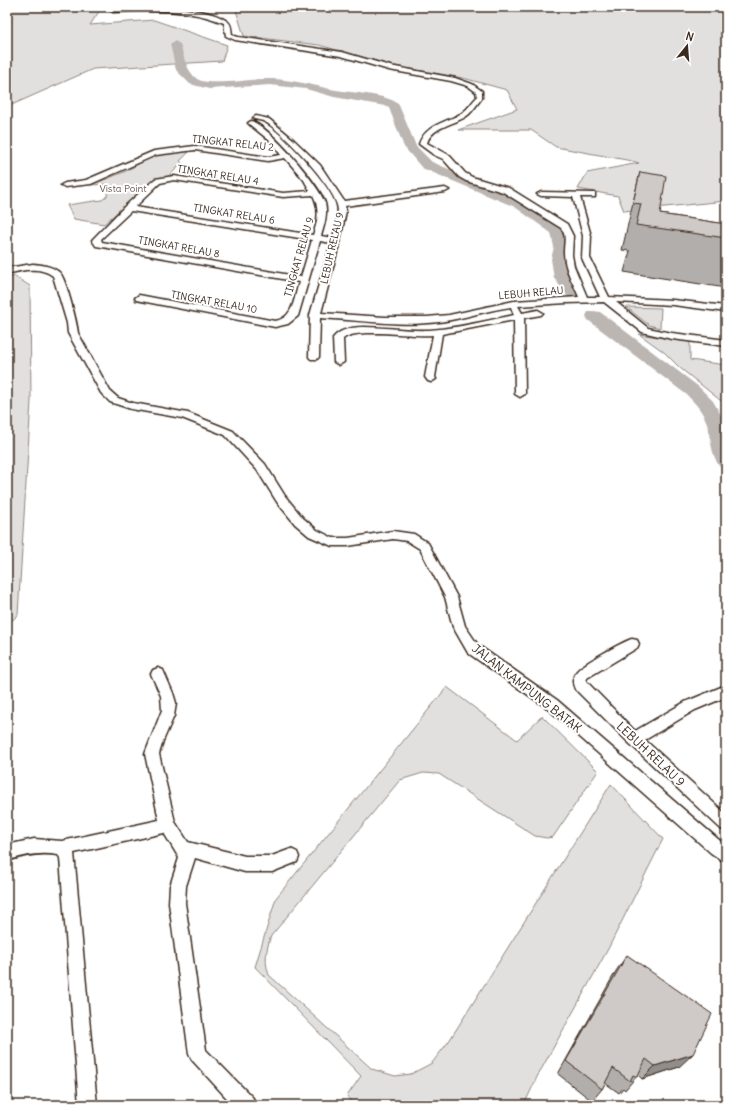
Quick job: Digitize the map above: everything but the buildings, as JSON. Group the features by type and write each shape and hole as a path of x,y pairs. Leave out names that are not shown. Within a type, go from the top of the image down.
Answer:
{"street":[{"path":"113,10 163,9 198,13 226,22 228,24 229,36 237,39 342,54 389,68 436,75 470,85 479,91 480,97 464,115 442,125 426,135 423,144 446,157 462,174 469,179 506,190 564,226 570,236 568,256 570,267 584,299"},
{"name":"TINGKAT RELAU 9","path":"267,120 254,121 307,179 321,203 322,220 304,280 292,316 285,322"},
{"name":"LEBUH RELAU 9","path":"267,120 291,140 316,166 337,195 341,204 342,211 336,241 315,315 314,357"},
{"name":"TINGKAT RELAU 2","path":"65,185 88,182 121,168 148,154 161,152 195,148 268,158 286,156"},
{"name":"TINGKAT RELAU 4","path":"128,208 158,181 167,178 283,195 316,193"},
{"path":"341,204 445,190"},
{"path":"541,194 592,195"},
{"path":"576,195 587,236 586,258 605,298 645,330 672,336 726,343"},
{"name":"TINGKAT RELAU 6","path":"128,208 336,241"},
{"name":"TINGKAT RELAU 8","path":"128,208 98,237 96,240 99,244 304,280"},
{"name":"JALAN KAMPUNG BATAK","path":"7,270 44,268 52,270 57,275 72,323 73,333 106,393 114,400 130,406 184,415 229,433 261,467 291,512 299,521 314,533 332,542 348,542 393,535 410,537 424,546 451,597 459,627 473,649 552,704 716,848 726,855"},
{"name":"TINGKAT RELAU 10","path":"139,298 275,324 285,322"},
{"name":"LEBUH RELAU","path":"315,315 405,321 429,320 453,317 513,304 605,298 663,301 726,309"},
{"path":"513,304 519,316 520,394"},
{"path":"339,362 338,338 340,334 344,332 354,330 413,334 438,333 538,313"},
{"path":"431,379 430,377 438,333"},
{"name":"LEBUH RELAU 9","path":"632,644 585,672 580,677 579,681 584,692 726,824"},
{"path":"158,674 169,703 167,716 153,743 152,754 168,825 183,848 187,858 178,886 177,903 198,1054 246,1105"},
{"path":"634,739 697,702 726,691"},
{"path":"7,854 33,845 45,845 62,848 168,825"},
{"path":"62,848 68,856 88,1105"},
{"path":"183,848 245,864 272,864 291,857"}],"green space":[{"path":"7,7 102,7 90,25 154,20 227,45 222,61 93,69 7,107"},
{"path":"235,7 726,7 726,201 624,211 618,196 578,189 587,173 639,163 556,147 531,130 458,130 517,109 507,90 463,78 394,66 319,45 244,36"},
{"name":"Vista Point","path":"190,151 180,161 182,163 169,176 154,180 104,224 74,219 67,205 102,200 107,196 108,184 91,185 124,172 153,156"},
{"path":"14,276 30,286 31,401 18,615 7,625 7,279"},
{"path":"626,307 661,308 660,328 649,325"},
{"path":"639,334 690,342 690,360 726,365 726,406 680,368 664,352"},
{"path":"447,687 517,740 542,716 598,771 553,837 547,838 535,836 439,774 423,773 400,780 271,936 266,956 266,965 269,975 372,1069 395,1076 411,1074 432,1063 449,1041 611,784 663,839 608,949 537,1077 524,1105 353,1105 347,1096 361,1076 255,967 276,898"}],"waterway":[{"path":"175,44 182,70 194,82 209,86 270,82 306,86 334,93 389,103 394,106 410,147 427,165 520,204 556,230 560,236 562,247 559,259 562,278 574,294"},
{"path":"594,316 703,400 716,421 722,450 726,461"}]}
